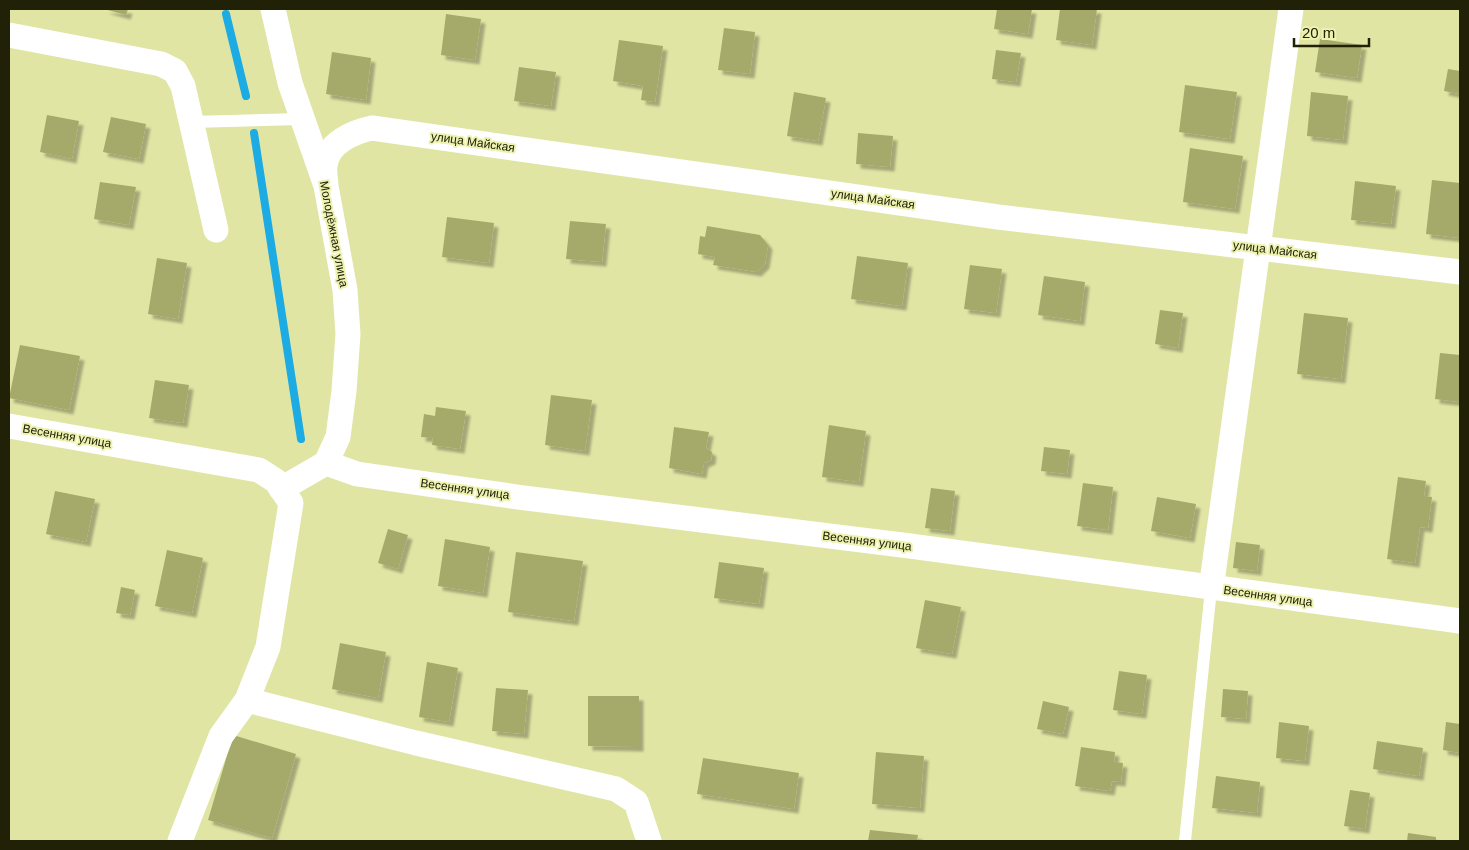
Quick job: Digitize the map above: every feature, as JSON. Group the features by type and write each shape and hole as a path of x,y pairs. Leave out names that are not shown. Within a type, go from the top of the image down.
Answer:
{"street":[{"name":"Молодёжная улица","path":"273,9 301,119 326,186 345,290 348,334 344,391 338,438 326,463"},
{"path":"1211,589 1291,9"},
{"path":"9,35 169,67 179,77 182,86 216,230"},
{"name":"улица Майская","path":"326,186 325,164 335,147 346,137 359,130 372,128 998,216 1460,272"},
{"name":"Весенняя улица","path":"9,426 244,466 265,474 276,481 281,489"},
{"path":"180,841 222,736 247,700 268,647 290,503 281,489 326,463"},
{"name":"Весенняя улица","path":"326,463 366,476 910,546 1211,589 1460,621"},
{"path":"247,700 416,743 616,789 636,802 650,841"}],"lane":[{"path":"191,122 301,119"},
{"path":"1185,841 1211,589"}],"building":[{"path":"104,9 128,9 126,15"},
{"path":"997,9 1032,9 1028,34 994,29"},
{"path":"1060,9 1097,9 1092,45 1056,40"},
{"path":"446,14 481,19 475,60 441,55"},
{"path":"724,28 755,32 750,74 718,70"},
{"path":"1320,39 1362,45 1357,78 1315,72"},
{"path":"619,40 663,46 655,102 641,100 643,86 613,81"},
{"path":"996,50 1021,53 1016,82 992,79"},
{"path":"332,52 371,58 366,100 326,94"},
{"path":"519,67 556,72 551,106 514,101"},
{"path":"1448,69 1460,71 1460,94 1444,91"},
{"path":"1185,85 1237,92 1230,139 1179,132"},
{"path":"794,92 826,98 818,141 787,136"},
{"path":"1311,92 1348,96 1343,140 1307,136"},
{"path":"47,115 79,121 72,159 40,152"},
{"path":"111,117 146,124 139,159 103,152"},
{"path":"858,133 893,136 890,167 856,164"},
{"path":"1190,148 1243,156 1235,209 1183,202"},
{"path":"1432,180 1460,183 1460,238 1426,234"},
{"path":"1355,181 1396,186 1391,224 1351,220"},
{"path":"100,182 136,187 129,225 94,219"},
{"path":"447,217 494,223 489,263 442,257"},
{"path":"570,221 606,224 602,262 566,259"},
{"path":"707,226 760,235 768,245 765,264 757,272 713,265 715,257 698,254 700,236 705,237"},
{"path":"857,256 908,263 902,306 851,299"},
{"path":"157,258 187,263 178,319 148,314"},
{"path":"970,265 1002,269 996,313 964,309"},
{"path":"1044,276 1085,282 1080,321 1038,315"},
{"path":"1160,310 1183,313 1178,348 1155,344"},
{"path":"1304,313 1348,318 1341,379 1297,374"},
{"path":"20,345 80,356 69,410 9,398"},
{"path":"1440,353 1460,355 1460,402 1435,399"},
{"path":"155,380 189,385 183,423 149,418"},
{"path":"551,395 592,400 585,451 545,445"},
{"path":"436,407 466,411 460,449 432,445 433,438 421,437 424,414 435,416"},
{"path":"829,425 866,431 859,482 822,477"},
{"path":"674,427 709,432 706,448 712,452 711,460 704,463 702,474 669,468"},
{"path":"1044,447 1070,450 1067,474 1041,471"},
{"path":"1398,477 1426,481 1424,496 1432,497 1428,528 1420,527 1415,563 1387,559"},
{"path":"1083,483 1113,487 1108,530 1077,526"},
{"path":"931,488 955,491 950,531 925,528"},
{"path":"55,491 95,499 86,542 46,534"},
{"path":"1157,497 1196,504 1190,538 1151,531"},
{"path":"388,529 408,535 398,569 378,563"},
{"path":"445,539 490,547 483,593 438,586"},
{"path":"1236,542 1260,545 1257,571 1233,568"},
{"path":"167,550 203,558 192,613 155,606"},
{"path":"516,552 583,561 574,621 508,612"},
{"path":"719,562 764,568 759,604 714,598"},
{"path":"121,587 135,590 130,615 116,613"},
{"path":"925,600 961,607 952,654 916,648"},
{"path":"340,643 386,652 378,698 332,689"},
{"path":"427,662 458,668 449,722 419,717"},
{"path":"1119,671 1147,675 1142,714 1113,710"},
{"path":"496,688 528,690 524,734 492,731"},
{"path":"1223,689 1248,691 1246,719 1221,717"},
{"path":"588,696 639,696 639,747 588,746"},
{"path":"1043,701 1069,707 1063,734 1037,729"},
{"path":"1279,722 1309,726 1305,761 1276,758"},
{"path":"1446,722 1460,724 1460,753 1443,750"},
{"path":"233,735 296,754 272,838 208,820"},
{"path":"1377,741 1423,748 1419,776 1373,769"},
{"path":"1081,747 1115,752 1114,762 1123,763 1121,782 1112,781 1110,791 1075,786"},
{"path":"876,752 924,756 920,808 872,804"},
{"path":"703,758 799,773 794,809 697,794"},
{"path":"1216,776 1260,782 1257,813 1212,808"},
{"path":"1350,790 1370,793 1365,829 1344,826"},
{"path":"870,830 918,835 917,841 868,841"},
{"path":"1408,833 1436,837 1436,841 1407,841"}],"waterway":[{"path":"226,14 246,96"},
{"path":"254,133 301,439"}]}
